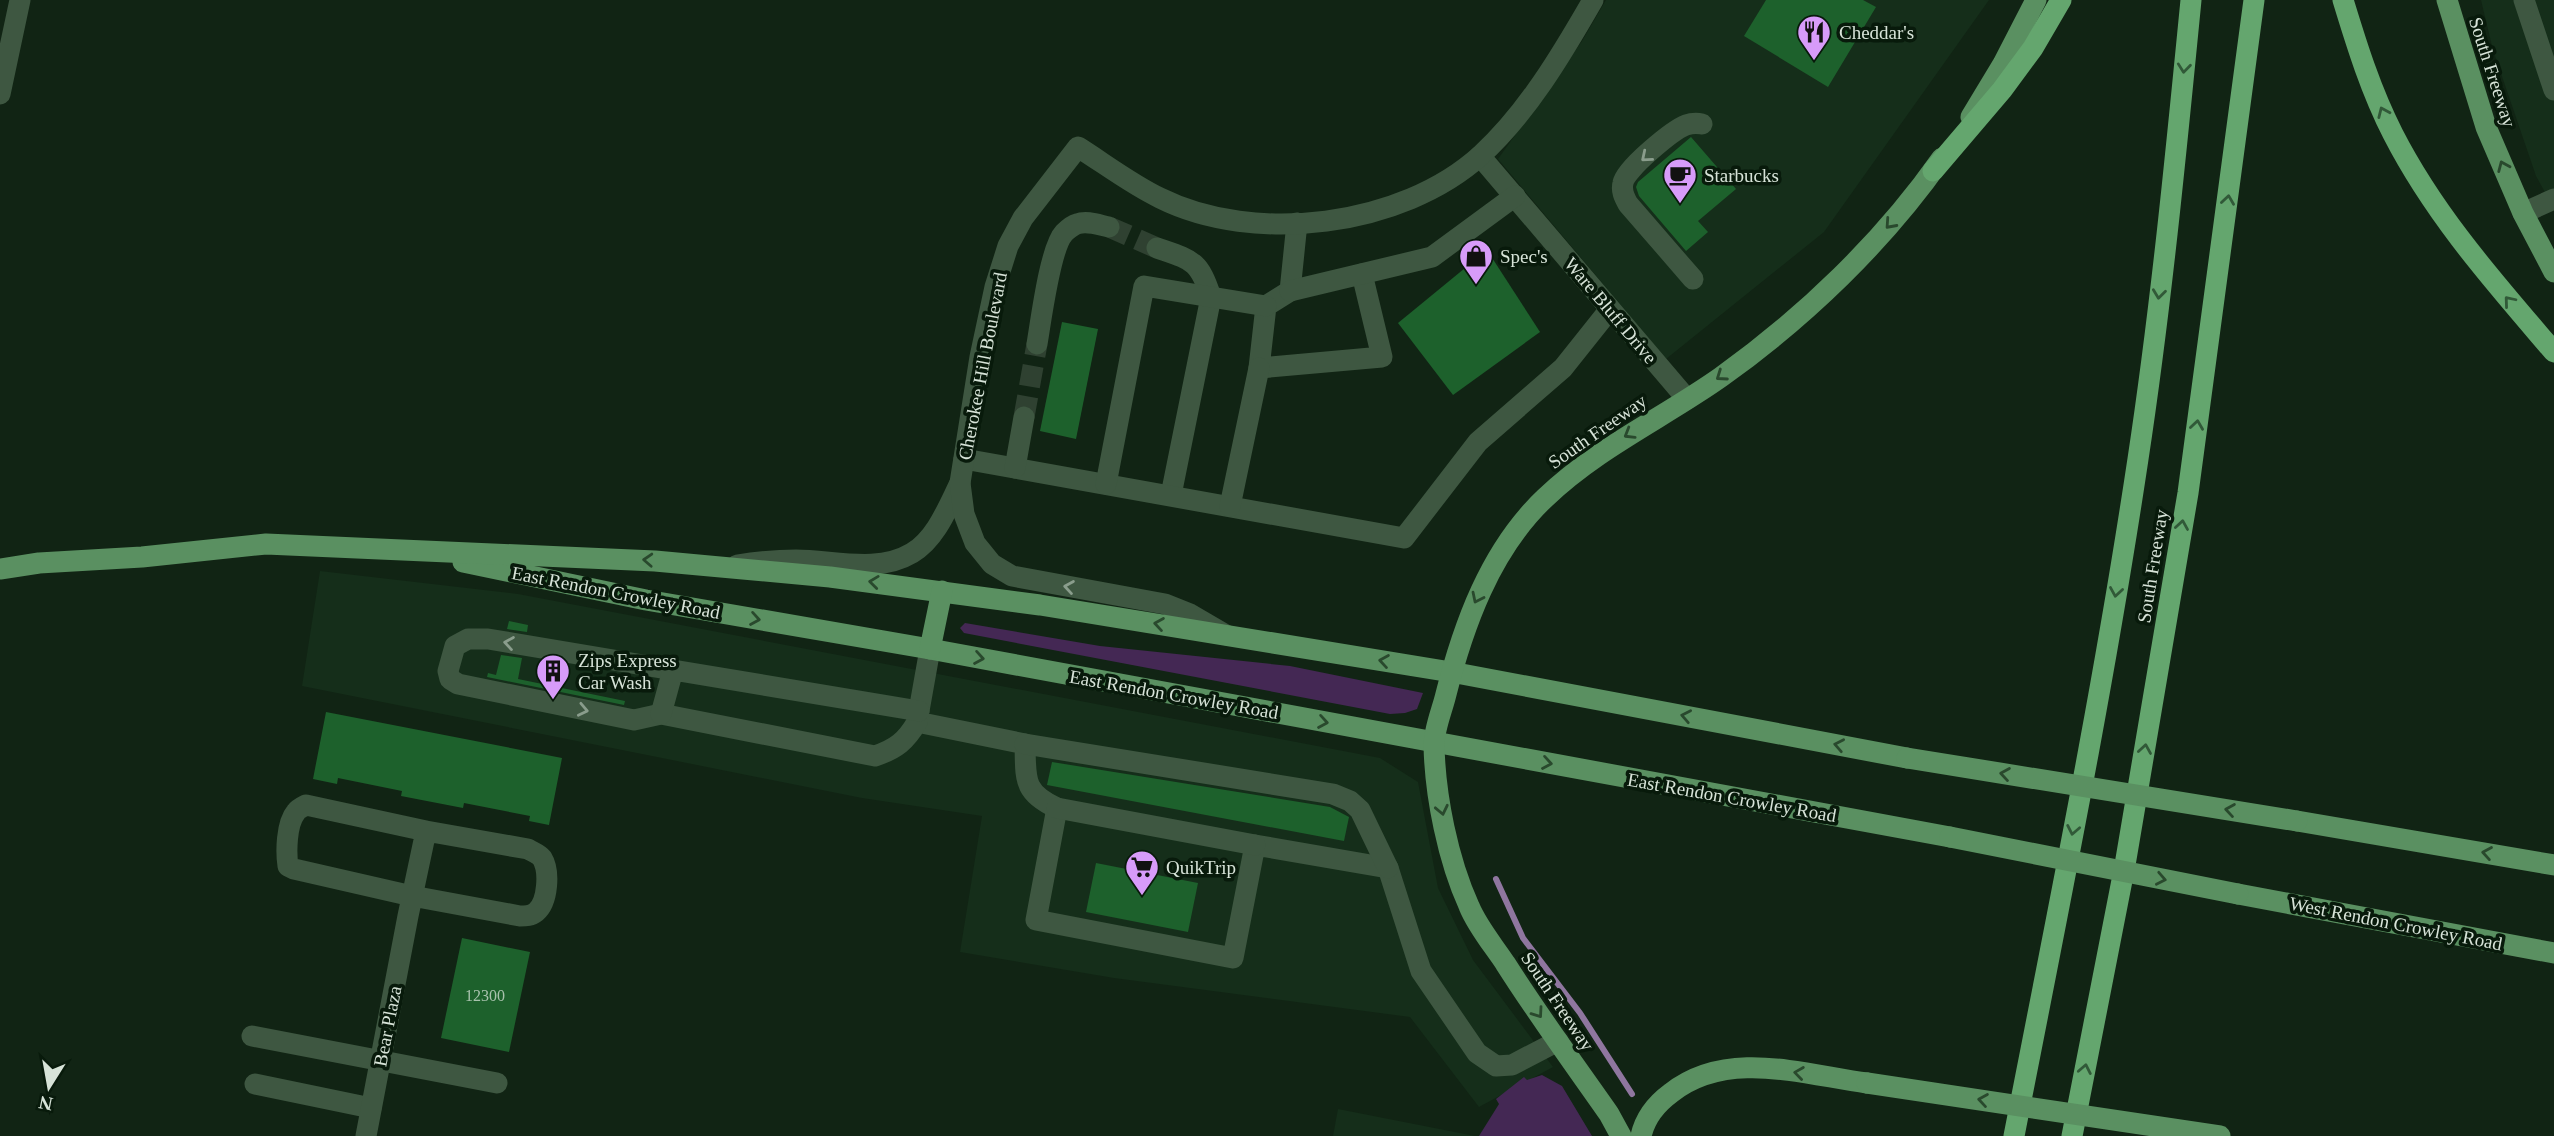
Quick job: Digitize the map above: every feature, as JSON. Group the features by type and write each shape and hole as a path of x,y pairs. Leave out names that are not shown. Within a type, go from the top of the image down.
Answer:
{"highway":[{"path":"1933,171 2002,90 2033,48 2061,0"},
{"name":"South Freeway","path":"2014,1136 2108,643 2138,458 2168,229 2191,0"},
{"name":"South Freeway","path":"2072,1136 2125,865 2188,493 2254,0"},
{"path":"2343,0 2365,70 2393,134 2426,191 2466,248 2554,352"}],"main road":[{"name":"South Freeway","path":"1621,1136 1609,1114 1469,909 1454,867 1439,796 1434,742 1451,671 1472,608 1491,570 1516,532 1542,500 1576,470 1616,442 1687,399 1762,346 1868,249 1933,171 1969,121 2003,64 2036,0"},
{"name":"South Freeway","path":"2447,0 2486,127 2523,213 2554,272"},
{"name":"East Rendon Crowley Road","path":"0,569 39,563 142,557 266,544 655,561 830,577 942,591 1451,671 1906,758 2554,865"},
{"name":"East Rendon Crowley Road","path":"400,548 646,600 930,649 1950,837 2238,894"},
{"path":"930,649 942,591"},
{"name":"West Rendon Crowley Road","path":"2238,894 2554,953"},
{"path":"1641,1136 1649,1116 1660,1101 1685,1082 1720,1068 1749,1066 2220,1136"}],"street":[{"path":"0,94 20,0"},
{"path":"1290,292 1297,223 1342,219 1394,207 1438,186 1480,156 1518,115 1562,52 1593,0"},
{"path":"2524,0 2554,90"},
{"path":"1693,279 1628,204 1622,185 1631,168 1679,129 1693,123 1702,124"},
{"name":"Cherokee Hill Boulevard","path":"1226,635 1190,614 1165,604 1012,576 992,564 975,543 964,514 960,483 964,459 995,287 1008,246 1023,218 1078,147 1160,198 1220,218 1297,223"},
{"name":"Ware Bluff Drive","path":"1480,156 1687,399"},
{"path":"1106,484 1144,286 1266,306 1290,292 1432,257 1515,196"},
{"path":"2523,213 2554,199"},
{"path":"1037,344 1055,257 1063,234 1077,224 1089,223 1109,227"},
{"path":"1157,248 1185,257 1196,264 1205,278 1211,297 1171,495"},
{"path":"1259,368 1382,357 1362,274"},
{"path":"1230,506 1259,368 1266,306"},
{"path":"964,459 1404,538 1478,442 1563,368 1610,309"},
{"path":"1015,468 1024,417"},
{"name":"Cherokee Hill Boulevard","path":"723,567 797,560 864,565 891,563 913,553 926,541 940,523 960,483"},
{"path":"930,649 918,716 908,739 895,749 875,756 661,714 634,720 458,684 450,679 448,671 455,646 468,639 488,639 918,716 1025,744 1333,794 1350,801 1360,810 1388,868 1421,971 1477,1053 1496,1066 1512,1065 1558,1041"},
{"path":"661,714 673,670"},
{"path":"1025,744 1026,783 1032,793 1057,808 1388,868"},
{"path":"306,805 426,831 528,849 540,855 547,878 543,901 538,911 520,916 410,906 288,866 290,825 296,812 306,805"},
{"path":"1057,808 1036,920 1233,958 1255,845"},
{"name":"Bear Plaza","path":"366,1136 426,831"},
{"path":"252,1037 497,1083"},
{"path":"255,1084 371,1108"}],"shaded area":[{"path":"1606,0 1989,0 1824,232 1666,359 1498,159 1582,41"},
{"path":"2481,0 2554,0 2554,209 2536,176 2493,50"},
{"path":"320,571 518,594 1380,758 1418,782 1438,888 1473,960 1553,1067 1479,1107 1410,1017 1114,978 960,952 982,816 862,798 302,686"},
{"path":"965,623 1100,646 1290,666 1423,693 1417,709 1390,714 964,633 960,628"},
{"path":"1542,1075 1562,1086 1592,1136 1479,1136 1499,1104 1496,1099 1524,1077 1527,1080"},
{"path":"1338,1109 1475,1136 1333,1136"}],"building":[{"name":"Cheddar's","path":"1766,0 1863,0 1876,7 1828,87 1744,36"},
{"name":"Starbucks","path":"1691,137 1736,189 1698,221 1708,232 1686,251 1639,196 1636,187 1638,182"},
{"name":"Spec's","path":"1487,250 1540,332 1453,395 1398,323"},
{"path":"1062,322 1098,329 1076,439 1040,431"},
{"path":"509,621 528,625 527,632 507,629"},
{"path":"501,655 522,658 518,679 625,701 624,705 487,677 488,673 496,675"},
{"path":"326,712 562,758 549,825 529,821 530,816 464,803 463,808 401,796 402,791 338,778 337,784 313,779"},
{"name":"QuikTrip","path":"1052,762 1330,807 1349,817 1344,841 1047,785"},
{"name":"QuikTrip","path":"1096,863 1198,883 1188,932 1086,912"},
{"path":"462,938 530,952 509,1052 441,1038"}],"waterway":[{"path":"1496,879 1523,938 1580,1013 1632,1094"}],"tunnel":[{"path":"1109,227 1157,248"},
{"path":"1024,417 1037,344"}],"place":[{"name":"Cheddar's","path":"1814,62"},
{"name":"Starbucks","path":"1680,205"},
{"name":"Spec's","path":"1476,286"},
{"name":"Zips Express Car Wash","path":"553,701"},
{"name":"QuikTrip","path":"1142,897"}]}
